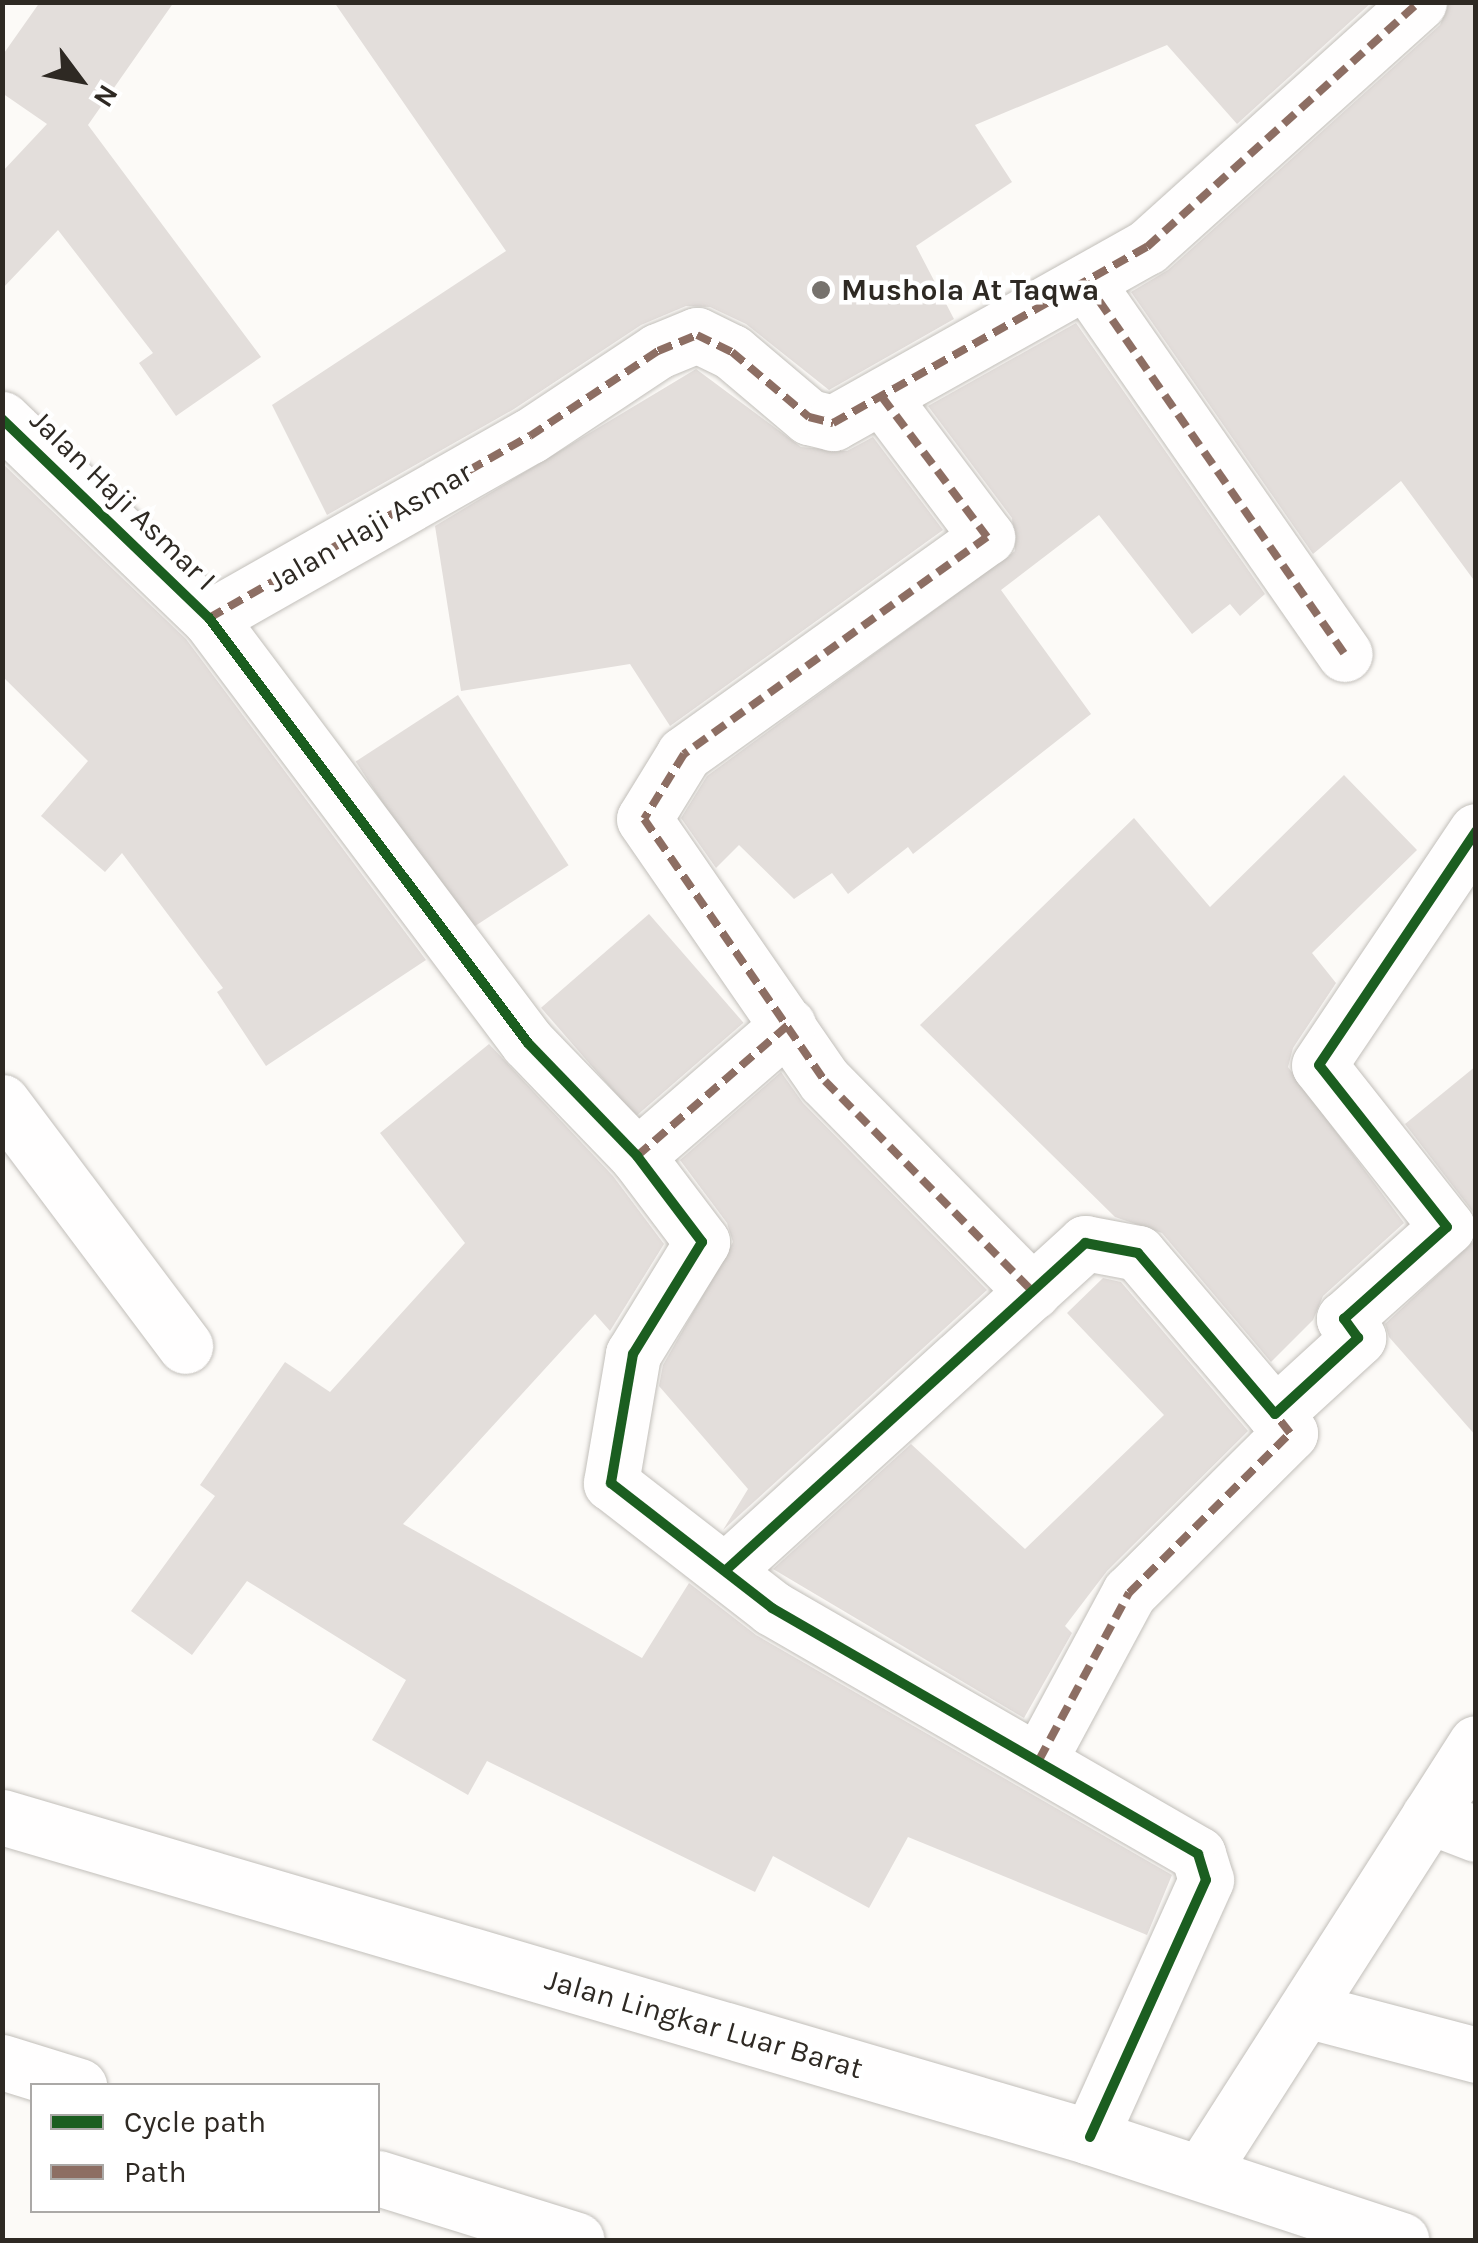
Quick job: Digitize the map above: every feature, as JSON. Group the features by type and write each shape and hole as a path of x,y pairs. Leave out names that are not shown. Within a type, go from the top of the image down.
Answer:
{"main road":[{"path":"1033,1292 825,1081 644,818 684,754 986,537 882,397 1147,247 1419,2"},
{"path":"1086,282 1346,654"},
{"name":"Jalan Haji Asmar","path":"209,618 530,436 658,351 697,335 732,352 810,416 833,423 882,397"},
{"name":"Jalan Haji Asmar I","path":"2,419 209,618 528,1043 637,1156 702,1242 633,1354 611,1483 726,1570"},
{"path":"1276,1414 1358,1338 1344,1319 1448,1227 1318,1065 1476,831"},
{"path":"637,1156 788,1025"},
{"path":"2,1102 185,1346"},
{"path":"1040,1760 1130,1593 1290,1432 1138,1254 1084,1243 726,1570 772,1608 1177,1838 1198,1854 1206,1880 1090,2137"},
{"path":"1202,2171 1306,2010 1452,1825 1476,1743"},
{"name":"Jalan Lingkar Luar Barat","path":"2,1817 1090,2137 1401,2240"},
{"path":"1306,2010 1476,2056"},
{"path":"2,2062 69,2083"},
{"path":"380,2179 577,2240"}],"building":[{"path":"40,2 174,2 88,125 261,357 176,416 139,363 153,353 58,230 2,289 2,172 47,124 2,93 2,56"},
{"path":"334,2 1372,2 1237,124 1167,45 975,125 1012,182 916,246 954,319 829,390 746,324 710,307 686,306 641,325 514,409 327,515 272,405 506,251"},
{"path":"1449,2 1476,2 1476,583 1401,481 1313,554 1131,292 1168,270 1440,25"},
{"path":"1076,323 1265,594 1240,616 1230,604 1192,634 1099,515 1001,590 1091,714 913,854 908,847 848,894 832,873 794,899 739,845 716,868 681,818 707,776 1015,551 1012,518 928,406"},
{"path":"696,369 801,447 847,451 873,437 943,530 670,726 630,664 461,691 435,526"},
{"path":"2,463 186,639 426,960 266,1066 217,992 223,988 122,853 105,872 41,816 88,761 2,676"},
{"path":"458,695 569,865 466,932 356,761"},
{"path":"1344,775 1417,850 1312,953 1336,983 1293,1048 1288,1067 1404,1223 1323,1296 1313,1320 1271,1362 1162,1233 1115,1217 920,1025 1134,818 1210,907"},
{"path":"649,914 743,1023 636,1116 541,1008"},
{"path":"489,1044 613,1176 664,1244 610,1331 595,1314 403,1524 642,1658 689,1583 756,1635 1172,1875 1147,1935 908,1837 869,1908 773,1856 755,1892 487,1761 468,1795 372,1740 406,1680 247,1581 192,1655 131,1611 215,1496 200,1485 285,1362 330,1392 465,1243 380,1133"},
{"path":"1476,1066 1476,1216 1405,1124"},
{"path":"781,1072 803,1103 987,1290 723,1530 748,1489 659,1386 663,1365 733,1242 727,1223 680,1160"},
{"path":"1476,1239 1476,1436 1389,1337 1385,1324"},
{"path":"1103,1278 1121,1282 1248,1431 1107,1571 1065,1626 1072,1633 1024,1718 773,1569 911,1444 1025,1549 1164,1415 1067,1313"}],"marked path":[{"path":"209,618 530,436 658,351 697,335 732,352 809,417 833,423 1147,247 1419,2"},
{"path":"1086,282 1345,654"},
{"path":"882,397 987,537 684,754 644,819 825,1081 1033,1292"},
{"path":"637,1156 788,1025"},
{"path":"1039,1760 1129,1593 1290,1433 1275,1414"}],"cycle path":[{"path":"2,419 209,618 528,1043 637,1156 702,1242 633,1354 611,1483 772,1608 1198,1854 1206,1880 1090,2137"},
{"path":"726,1570 1085,1243 1138,1253 1275,1414 1358,1338 1344,1319 1447,1227 1319,1065 1476,831"}],"place":[{"name":"Mushola At Taqwa","path":"821,290"}]}
